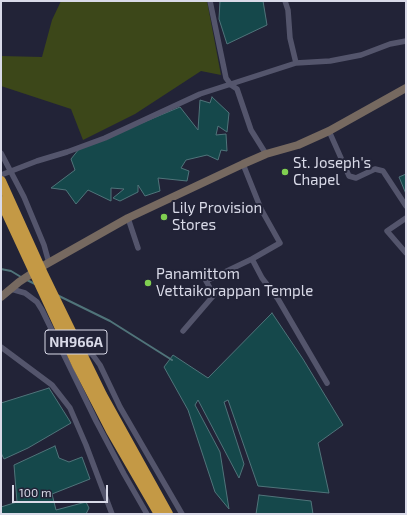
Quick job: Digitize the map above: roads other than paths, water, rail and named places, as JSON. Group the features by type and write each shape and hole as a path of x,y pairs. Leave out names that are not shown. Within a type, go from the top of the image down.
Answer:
{"highway":[{"name":"NH966A","path":"1,181 44,276 156,501 159,514"},
{"name":"NH966A","path":"1,201 77,365 111,431 156,501 168,514"}],"main road":[{"path":"1,297 19,282 46,264 128,218 266,154 298,145 329,131 406,88"}],"street":[{"path":"210,1 226,78 231,85 237,89 251,130 266,154"},
{"path":"285,1 288,10 290,38 296,63"},
{"path":"1,175 104,138 200,94 296,63 330,61 361,55 390,44 406,41"},
{"path":"329,131 349,176 356,178 375,169 383,171 406,206"},
{"path":"1,153 38,229 46,264"},
{"path":"183,331 214,295 206,281 280,243 261,209 243,164"},
{"path":"128,218 138,248"},
{"path":"406,218 387,231 406,253"},
{"path":"252,258 262,278 278,299 327,383"},
{"path":"10,289 25,293 37,302 103,434 147,514"},
{"path":"1,347 52,385 70,408 86,445 112,514"},
{"path":"64,355 77,351 92,354 100,365 120,408 182,514"}],"waterway":[{"path":"1,269 11,271 21,277"},
{"path":"27,280 35,284"},
{"path":"57,295 110,321 172,360"}],"place":[{"name":"St. Joseph's Chapel","path":"285,172"},
{"name":"Lily Provision Stores","path":"164,217"},
{"name":"Panamittom Vettaikorappan Temple","path":"148,283"}]}
